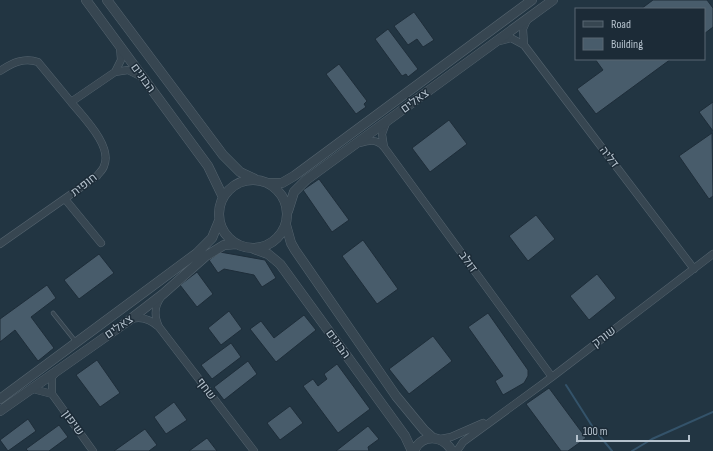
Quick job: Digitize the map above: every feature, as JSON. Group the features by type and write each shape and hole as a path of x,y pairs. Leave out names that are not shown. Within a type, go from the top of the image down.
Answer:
{"street":[{"name":"הבונים","path":"86,0 208,166 223,197"},
{"name":"הבונים","path":"107,0 223,155 240,172 255,179"},
{"name":"צאלים","path":"268,182 282,183 294,176 532,0"},
{"name":"צאלים","path":"288,211 291,198 299,186 553,0"},
{"path":"524,45 523,29 528,18"},
{"path":"495,42 511,38 524,45"},
{"name":"דליה","path":"524,45 694,269"},
{"path":"116,72 121,60 120,46"},
{"name":"חופית","path":"0,71 18,61 30,59 38,62 103,143 105,156 104,166 97,176 0,244"},
{"path":"71,102 116,72 128,70 144,78"},
{"path":"384,147 382,129 386,122"},
{"path":"356,144 369,140 380,143 384,147"},
{"name":"דולב","path":"384,147 552,377"},
{"path":"255,179 268,182 282,194 288,211 286,226 280,236 270,245 254,249 236,244 223,230 220,221 220,205 223,197 236,184 255,179"},
{"path":"65,199 100,243"},
{"name":"צאלים","path":"0,399 197,253 216,232 220,221"},
{"name":"הבונים","path":"286,226 291,243 295,250 392,390 424,430 446,443 452,451"},
{"name":"צאלים","path":"0,411 17,401 128,321 163,294 213,251 224,245 236,244"},
{"name":"הבונים","path":"254,249 268,254 280,264 405,436 413,451"},
{"name":"שורק","path":"457,451 463,442 552,377 713,254"},
{"name":"שחף","path":"163,294 155,309 156,320 159,327 254,451"},
{"name":"שחף","path":"128,321 137,318 144,318 150,320 159,327"},
{"path":"17,401 33,389 52,394 52,377 58,370"},
{"name":"שיפון","path":"52,394 93,451"},
{"name":"שורק","path":"437,438 451,437 495,419"},
{"path":"413,451 423,440 437,438"}],"lane":[{"path":"53,313 76,342"}],"building":[{"path":"653,0 707,0 713,8 713,27 705,33 705,8 642,8"},
{"path":"414,12 434,40 423,47 417,39 408,45 394,26"},
{"path":"388,29 418,69 408,77 406,74 402,76 375,39"},
{"path":"596,60 670,60 596,114 577,89 603,70"},
{"path":"339,64 367,101 364,104 366,107 356,114 326,74"},
{"path":"713,102 713,131 699,112"},
{"path":"449,120 467,144 430,172 412,148"},
{"path":"712,133 713,196 709,199 679,156"},
{"path":"319,179 349,220 332,232 303,190"},
{"path":"536,215 555,239 528,261 509,236"},
{"path":"363,240 398,289 377,304 342,256"},
{"path":"220,252 265,260 276,278 262,287 254,275 224,269 218,273 209,260"},
{"path":"99,254 114,273 79,299 64,280"},
{"path":"197,272 213,294 197,307 180,285"},
{"path":"597,274 616,298 589,320 570,296"},
{"path":"47,285 56,298 31,317 54,348 38,361 15,330 0,342 0,319"},
{"path":"229,311 242,329 221,345 208,328"},
{"path":"488,313 528,370 528,376 524,383 503,395 495,381 503,376 468,327"},
{"path":"304,315 316,330 276,362 250,329 261,321 274,338"},
{"path":"433,336 452,361 409,394 389,369"},
{"path":"231,343 241,357 212,379 201,365"},
{"path":"97,360 120,393 100,407 76,375"},
{"path":"248,361 257,374 224,400 214,387"},
{"path":"337,364 370,409 338,433 303,386 313,379 318,386 327,379 324,374"},
{"path":"549,388 586,438 568,451 561,451 526,404"},
{"path":"174,402 187,420 166,434 154,417"},
{"path":"290,406 303,423 280,440 267,423"},
{"path":"28,419 36,431 8,451 0,440"},
{"path":"59,425 68,437 49,451 28,451 26,449"},
{"path":"368,426 379,439 368,447 369,451 336,451"},
{"path":"145,429 157,445 149,451 114,451"},
{"path":"207,438 217,451 189,451"}],"waterway":[{"path":"566,385 594,429 612,451"},
{"path":"632,451 652,439 713,412"}]}
